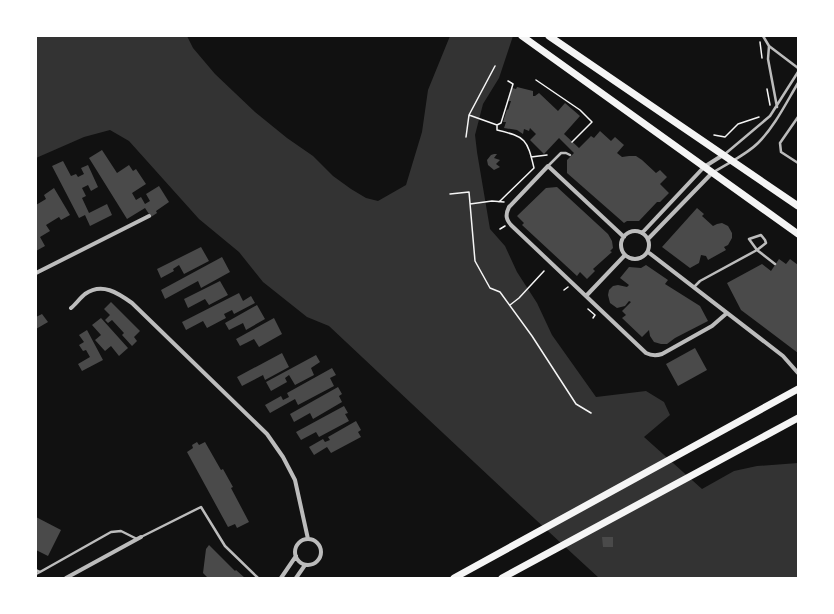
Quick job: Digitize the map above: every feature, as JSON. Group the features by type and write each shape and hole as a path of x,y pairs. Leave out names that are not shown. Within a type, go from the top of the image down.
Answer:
{"main road":[{"path":"549,36 723,155 733,160 798,206"},
{"path":"523,37 798,234"},
{"path":"454,578 798,389"},
{"path":"502,578 798,418"}],"street":[{"path":"642,233 704,167 723,155"},
{"path":"624,238 548,166 510,207 506,214 512,226 646,353 652,356 662,354 712,326 727,313"},
{"path":"648,239 712,173"},
{"path":"36,273 149,216"},
{"path":"633,231 642,233 648,239 648,252 639,259 629,258 625,255 621,247 624,238 629,232 633,231"},
{"path":"648,252 783,356 798,374"},
{"path":"586,296 625,255"},
{"path":"71,308 85,294 98,289 107,289 118,292 137,308 267,434 283,457 295,480 308,539"},
{"path":"66,578 139,538"},
{"path":"304,539 308,539 317,542 322,550 322,554 317,562 305,565 298,560 295,552 298,544 304,539"},
{"path":"281,578 296,556"},
{"path":"296,578 305,565"}],"lane":[{"path":"763,36 769,46 798,68"},
{"path":"769,46 768,59 777,107"},
{"path":"723,155 770,116 798,72"},
{"path":"712,173 751,149 758,142 774,125 798,83"},
{"path":"798,117 780,143 781,152 798,163"},
{"path":"548,166 561,153 570,155"},
{"path":"694,287 700,281 757,250 766,243 761,235 749,239 757,250 775,264"},
{"path":"36,574 111,532 121,531 139,538 201,507 225,546 258,578"},
{"path":"36,570 40,572"}],"path":[{"path":"759,36 762,60"},
{"path":"466,137 469,115 495,66"},
{"path":"536,80 580,110 592,122 572,142"},
{"path":"497,125 501,123 513,84 508,81"},
{"path":"766,83 770,107"},
{"path":"469,115 497,125"},
{"path":"714,135 725,137 738,124 762,116"},
{"path":"497,125 497,130 515,135 526,142 534,168 499,202"},
{"path":"531,157 547,155"},
{"path":"450,194 468,192 475,261 490,288 500,292 510,305 576,404 591,413"},
{"path":"470,204 492,201 504,202"},
{"path":"500,229 505,226"},
{"path":"510,305 519,298 544,272"},
{"path":"588,308 595,315 593,318"}],"shaded area":[{"path":"36,36 187,36 193,48 215,74 255,112 287,138 313,156 333,176 366,198 378,201 406,185 422,132 428,90 450,36 513,36 499,78 483,104 475,135 490,229 505,246 517,272 537,303 552,335 596,397 646,391 664,402 670,415 644,437 702,489 734,471 757,466 798,463 798,578 599,578 329,326 307,317 263,282 239,252 199,219 129,141 110,130 84,137 36,158"}],"building":[{"path":"517,87 533,91 533,96 539,93 558,111 565,103 580,116 564,134 579,148 591,136 594,138 600,131 611,141 615,137 624,145 617,153 622,157 636,156 656,173 660,170 667,177 660,184 669,193 660,202 657,202 639,221 627,221 624,223 567,173 567,160 574,153 559,138 544,154 530,140 536,134 530,128 529,131 524,129 523,134 517,130 504,128 506,122 503,122 511,101 509,101 509,99 512,88 516,89"},
{"path":"102,150 117,173 129,165 133,171 136,169 146,184 132,193 136,200 141,197 145,204 150,201 146,194 159,186 169,202 156,211 157,213 151,217 145,208 127,219 89,158"},
{"path":"494,154 497,154 494,158 500,160 496,164 500,167 494,170 488,165 487,160"},
{"path":"63,161 71,176 76,174 78,177 84,174 81,168 88,165 98,187 91,191 88,185 82,188 86,196 82,198 89,213 107,204 112,215 90,226 85,215 79,218 52,166"},
{"path":"557,187 608,234 612,241 613,248 610,251 612,252 593,269 595,271 587,279 580,272 577,276 522,225 524,223 517,216 546,188"},
{"path":"54,188 70,215 61,220 59,217 46,225 50,231 40,237 45,246 36,251 36,205 46,199 44,195"},
{"path":"697,208 704,214 702,216 713,226 722,223 728,226 732,233 732,238 728,245 724,247 726,250 708,260 706,256 701,255 699,263 690,268 662,247"},
{"path":"201,247 209,261 184,274 179,265 173,269 174,271 161,278 157,269"},
{"path":"222,257 230,272 201,288 198,281 165,299 161,290"},
{"path":"779,259 786,264 790,259 798,265 798,353 741,310 727,283 762,264 771,271"},
{"path":"646,265 668,280 665,284 700,306 708,321 675,338 667,344 654,342 650,336 649,330 642,337 622,318 626,315 622,311 631,302 629,301 625,306 617,308 610,303 608,295 609,290 613,286 618,285 627,287 629,285 620,278 629,267 641,268"},
{"path":"220,281 228,295 209,305 205,299 188,308 184,299"},
{"path":"239,293 243,301 251,296 255,303 234,314 232,310 224,314 226,318 207,328 203,321 186,330 182,322"},
{"path":"111,302 140,331 134,337 137,341 132,346 122,335 124,333 112,320 108,323 105,320 110,315 104,309"},
{"path":"257,305 265,319 246,330 243,323 229,330 225,323"},
{"path":"42,314 48,322 36,329 36,317"},
{"path":"101,318 128,348 119,356 111,346 105,351 95,340 101,335 92,325"},
{"path":"274,318 282,334 259,347 254,339 240,346 236,339"},
{"path":"87,330 103,360 82,371 78,364 90,357 86,350 83,351 79,345 84,342 79,335"},
{"path":"695,348 707,370 678,386 666,364"},
{"path":"282,353 289,367 265,380 263,375 242,386 237,377"},
{"path":"316,355 320,362 311,368 314,375 295,385 289,375 285,378 287,382 271,391 266,382"},
{"path":"332,368 336,375 330,378 334,386 298,405 295,399 270,413 265,405 281,396 283,400 289,397 287,393"},
{"path":"338,387 342,394 339,396 342,402 313,419 310,413 294,422 290,414"},
{"path":"344,406 348,413 345,414 349,421 319,437 316,432 301,440 296,432"},
{"path":"356,421 361,430 358,432 361,437 331,453 327,447 314,455 309,447 323,439 325,442 330,440 328,437"},
{"path":"197,442 199,445 205,442 221,470 223,469 249,522 237,528 235,524 228,527 187,452 193,448 192,445"},
{"path":"36,517 61,530 48,556 36,550"},
{"path":"602,537 613,537 613,547 603,547"},
{"path":"209,545 235,571 236,570 245,578 208,578 203,573 206,549"}]}
